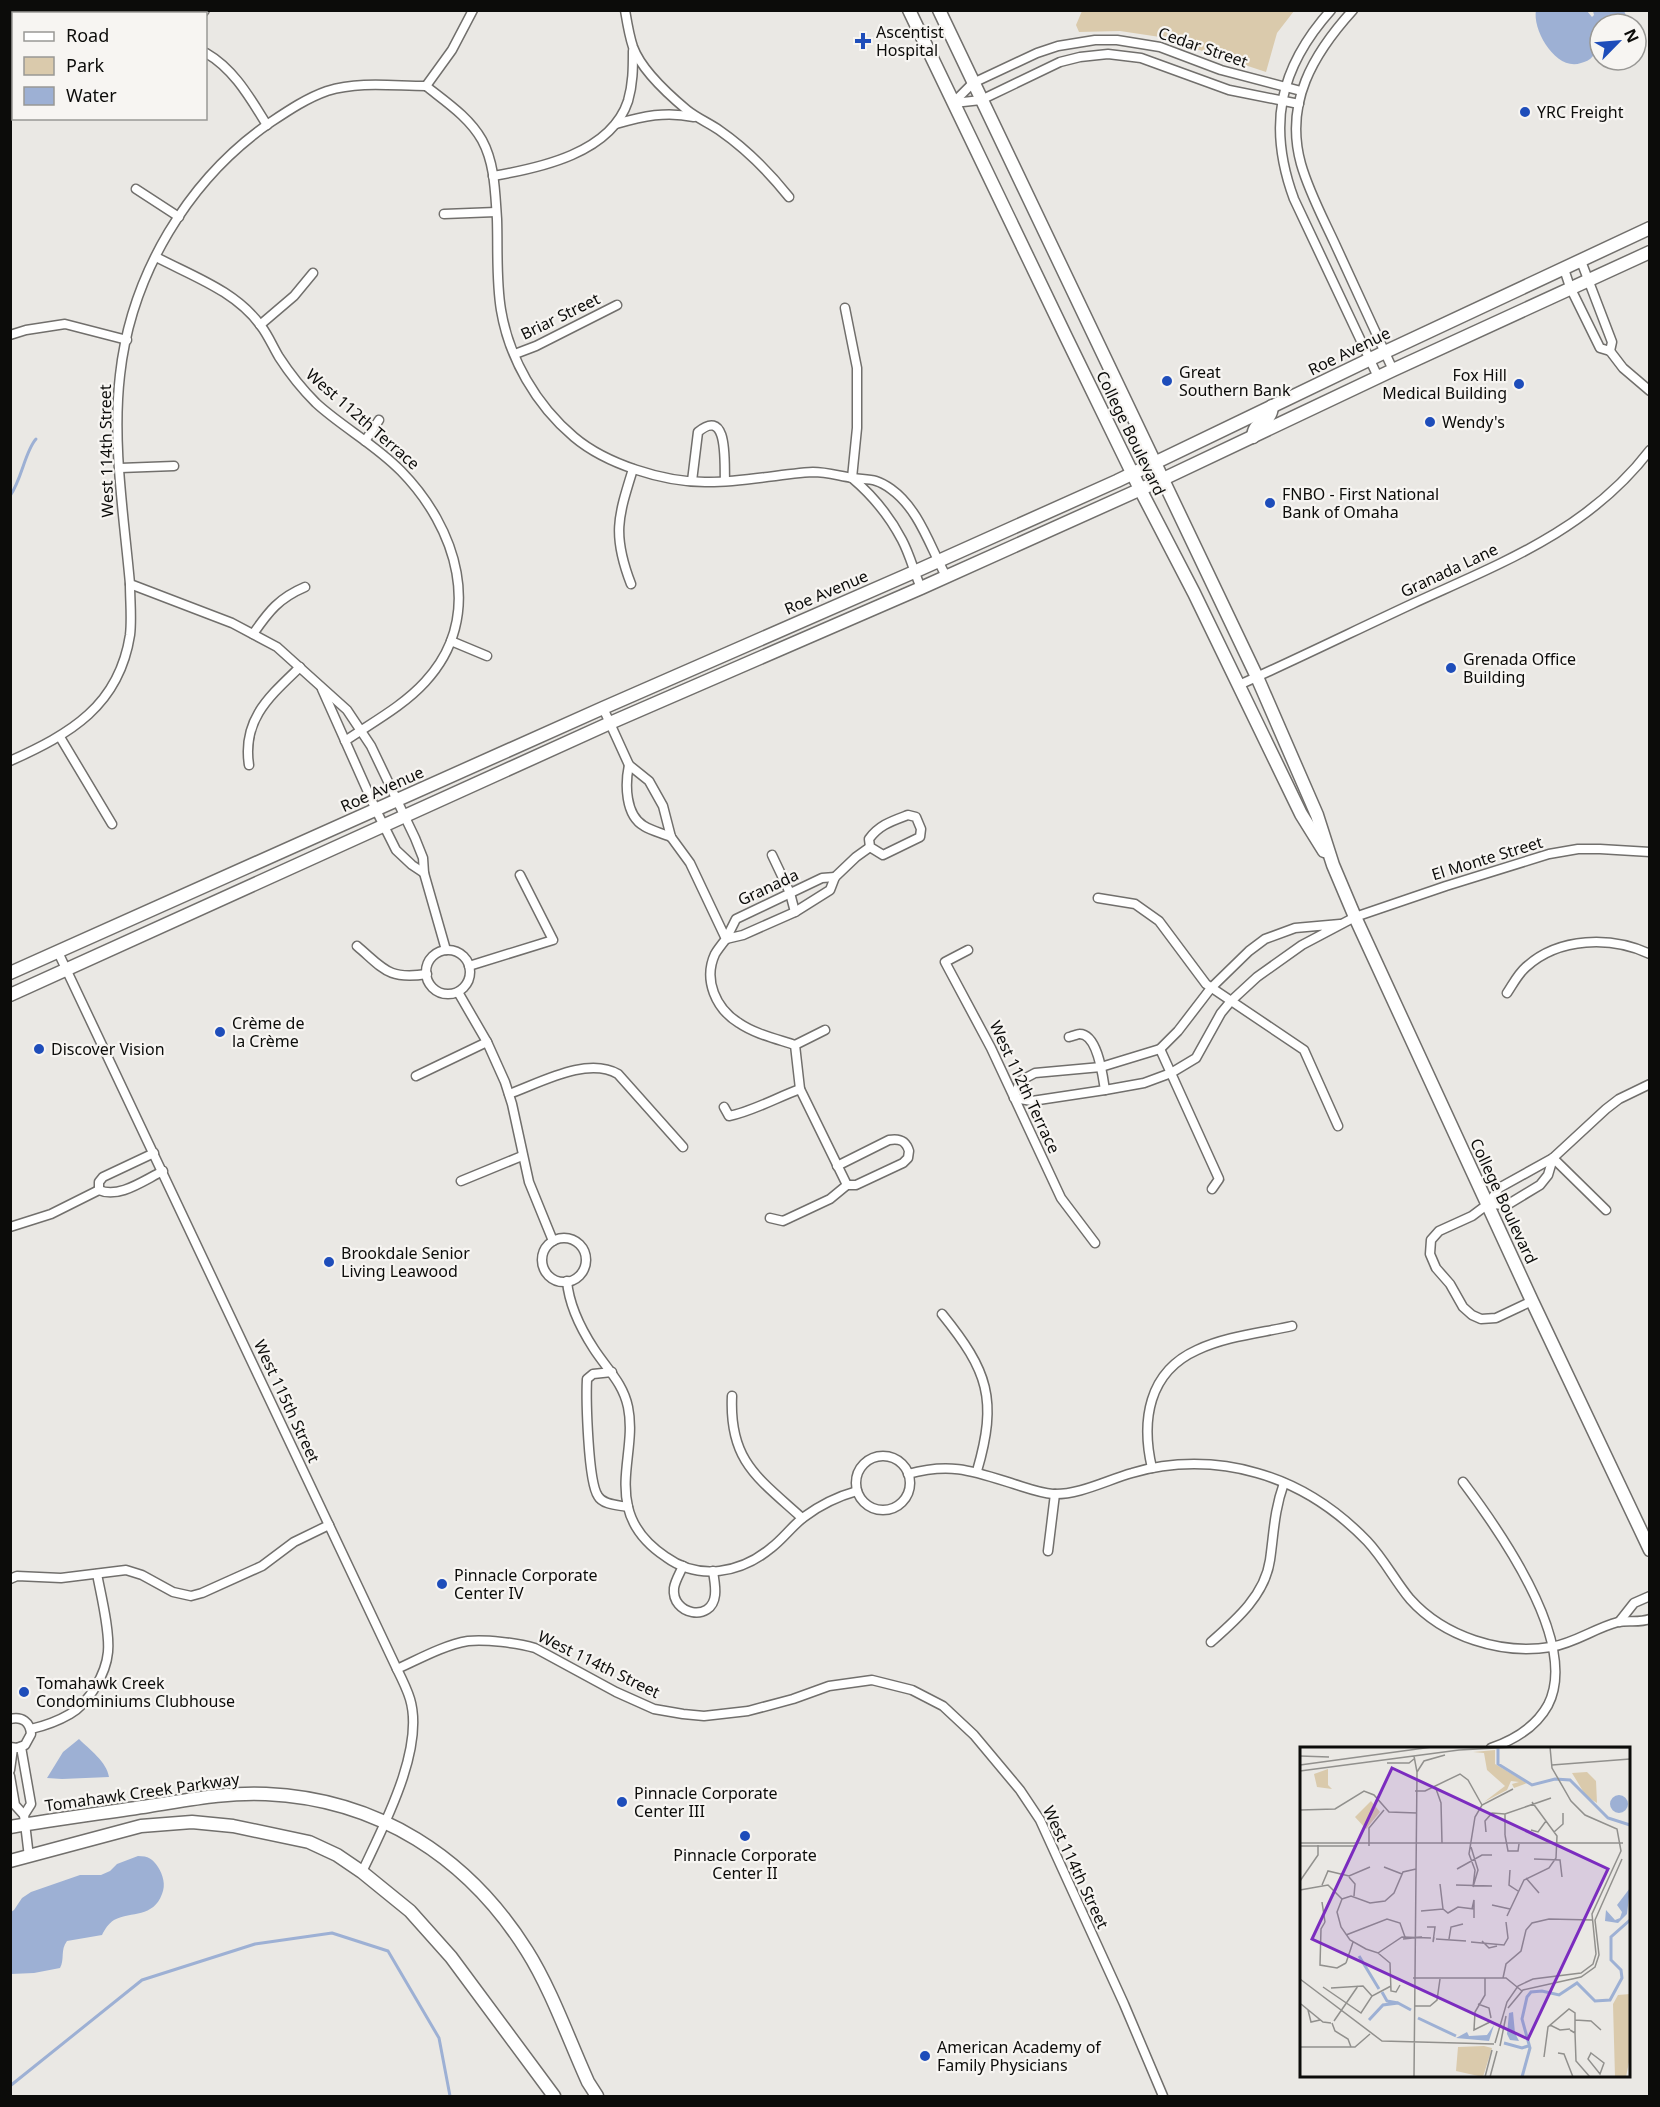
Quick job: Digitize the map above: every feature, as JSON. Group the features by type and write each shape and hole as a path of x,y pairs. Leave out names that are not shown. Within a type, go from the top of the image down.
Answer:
{"main road":[{"name":"College Boulevard","path":"909,10 1132,474 1194,593 1301,814 1333,865"},
{"name":"College Boulevard","path":"939,10 1161,480 1257,677 1317,815 1333,865 1356,917 1532,1301 1650,1550"},
{"name":"Roe Avenue","path":"10,973 1132,474 1650,228"},
{"name":"Roe Avenue","path":"10,995 610,723 921,588 1161,480 1587,279 1650,252"},
{"path":"1281,423 1285,409 1293,404 1299,394"},
{"path":"1253,437 1253,429 1257,424 1269,420 1272,406"},
{"name":"Tomahawk Creek Parkway","path":"10,1827 25,1820 224,1794 267,1794 346,1807 386,1821 407,1831 433,1849 473,1882 505,1919 535,1965 597,2097"},
{"name":"Tomahawk Creek Parkway","path":"10,1861 141,1826 192,1822 233,1826 309,1842 337,1855 362,1872 410,1911 450,1957 554,2097"}],"street":[{"path":"473,10 452,50 426,87 464,118 477,132 491,160 494,176 501,310 522,373 543,404 574,438 612,460 633,469 671,479 705,482 814,472 875,479 893,490 914,514 946,576"},
{"path":"616,124 627,104 633,80 633,47 625,10"},
{"path":"1331,10 1314,29 1304,45 1285,87 1279,124 1280,147 1284,171 1294,199 1378,377"},
{"path":"1353,10 1320,50 1308,72 1301,91 1296,118 1296,139 1300,162 1311,194 1393,370"},
{"name":"Cedar Street","path":"953,103 973,83 1037,53 1058,46 1095,40 1140,42 1160,46 1221,70 1301,91"},
{"path":"1058,46 1060,62"},
{"path":"633,47 640,60 660,84 687,110 718,129 739,146 773,177 789,197"},
{"path":"207,54 228,70 243,88 267,125"},
{"name":"Cedar Street","path":"953,103 981,100 1060,62 1096,55 1131,56 1228,90 1299,104"},
{"name":"West 114th Street","path":"130,584 122,523 120,375 140,291 179,217 200,185 231,153 267,125 309,99 346,87 374,84 426,87"},
{"path":"494,176 550,165 589,145 616,124 640,117 666,113 700,118"},
{"path":"136,189 179,217"},
{"path":"444,214 496,212"},
{"path":"1318,250 1335,243"},
{"name":"West 112th Terrace","path":"156,257 226,293 238,302 260,325 301,388 318,405 399,469 420,491 441,525 453,552 457,573 457,616 451,641 444,655 425,682 410,696 345,741"},
{"path":"1581,261 1612,342 1610,351"},
{"path":"1564,269 1570,287 1600,348 1610,351 1623,368 1650,391"},
{"path":"260,325 294,296 313,273"},
{"name":"Briar Street","path":"515,354 617,305"},
{"path":"845,308 857,368 857,428 852,478"},
{"path":"11,332 65,324 127,340"},
{"path":"364,441 379,420"},
{"path":"692,481 698,432 712,425 719,429 724,441 724,480"},
{"name":"Granada Lane","path":"1239,685 1449,587 1565,529 1590,512 1616,489 1650,450"},
{"path":"120,468 174,466"},
{"path":"632,584 623,562 619,542 619,524 633,469"},
{"path":"852,478 864,488 884,512 903,541 921,588"},
{"path":"10,760 60,737 94,710 114,684 123,663 130,634 130,584 223,619 277,647 347,710 371,746 423,858 424,873 446,950"},
{"path":"253,634 272,607 305,587"},
{"path":"451,641 487,656"},
{"path":"249,765 247,753 252,724 271,695 300,667"},
{"path":"321,686 396,850 424,873"},
{"path":"603,708 629,765 649,781 663,806 671,837 690,863 726,939 743,935 795,912 830,890 835,877 856,857 870,848"},
{"path":"60,737 112,824"},
{"path":"629,765 626,780 627,796 638,821 646,827 671,837"},
{"path":"908,815 916,817 921,829 920,837 883,855 870,848 869,839 875,830 908,815"},
{"name":"El Monte Street","path":"1340,924 1295,928 1265,939 1249,951 1211,988 1179,1031 1160,1049 1101,1067 1035,1072 1020,1081 1014,1098 1032,1101 1105,1090 1144,1083 1171,1073 1196,1058 1221,1013 1231,1001 1273,964 1302,945 1356,917 1549,854 1578,849 1650,852"},
{"path":"772,855 790,893 795,912"},
{"path":"469,966 553,940 520,875"},
{"name":"Granada","path":"795,1045 740,1024 730,1017 714,994 711,970 715,955 736,919 822,878 835,877"},
{"path":"1098,898 1135,904 1158,921 1206,984 1304,1050 1338,1126"},
{"path":"1507,993 1527,966 1558,948 1597,941 1620,944 1650,954"},
{"path":"357,946 394,975 405,977 427,974"},
{"path":"446,950 460,954 469,966 469,981 458,992 448,994 438,992 430,984 427,974 428,965 433,957 446,950"},
{"name":"West 112th Terrace","path":"968,950 945,962 991,1048 1061,1198 1095,1243"},
{"name":"West 115th Street","path":"58,952 398,1669 411,1701 412,1741 396,1796 362,1872"},
{"path":"458,992 487,1042 509,1094 522,1156 534,1197 553,1241"},
{"path":"825,1030 795,1045 800,1089 847,1185"},
{"path":"1069,1037 1078,1034 1088,1038 1101,1067 1105,1090"},
{"path":"416,1076 487,1042"},
{"path":"1160,1049 1219,1179 1212,1189"},
{"path":"509,1094 580,1068 598,1066 610,1069 618,1074 683,1147"},
{"path":"1532,1301 1496,1318 1481,1319 1472,1315 1463,1307 1436,1268 1430,1254 1431,1240 1439,1231 1472,1216 1488,1204 1499,1188 1553,1158 1605,1109 1619,1099 1650,1084"},
{"path":"724,1107 729,1116 740,1114 771,1099 800,1089"},
{"path":"770,1218 783,1221 830,1199 847,1185 856,1185 903,1163 908,1158 909,1151 907,1145 897,1138 837,1166"},
{"path":"99,1190 99,1182 103,1177 154,1153"},
{"path":"461,1181 522,1156"},
{"path":"1488,1204 1507,1205 1540,1185 1548,1175 1553,1158"},
{"path":"1553,1158 1606,1210"},
{"path":"99,1190 107,1194 119,1192 163,1171"},
{"path":"10,1227 51,1214 99,1190"},
{"path":"560,1238 574,1240 584,1251 586,1258 583,1272 578,1278 567,1281 557,1281 543,1266 544,1252 553,1241 560,1238"},
{"path":"567,1281 568,1296 594,1348 621,1386 629,1415 630,1437 625,1474 628,1507 636,1528 645,1540 666,1557 699,1571 735,1569 755,1560 772,1548 802,1518 835,1499 857,1491"},
{"path":"942,1314 973,1357 985,1392 988,1406 987,1434 977,1471"},
{"path":"1152,1468 1147,1440 1149,1405 1165,1374 1200,1348 1292,1326"},
{"path":"612,1372 592,1374 587,1379 589,1450 596,1495 603,1502 628,1507"},
{"path":"732,1396 732,1429 738,1449 758,1478 802,1518"},
{"path":"875,1457 892,1458 899,1462 908,1474 910,1486 907,1495 894,1508 876,1509 861,1499 857,1491 856,1482 862,1467 875,1457"},
{"path":"908,1474 922,1470 948,1468 977,1471 1037,1491 1055,1494 1082,1489 1152,1468 1190,1464 1223,1466 1258,1473 1323,1502 1339,1514 1379,1554 1410,1599 1434,1620 1465,1636 1505,1648 1552,1647 1574,1641 1619,1622 1643,1622 1650,1619"},
{"path":"1463,1482 1491,1519 1519,1564 1547,1629 1552,1647 1555,1675 1548,1705 1520,1736 1495,1747"},
{"path":"1211,1642 1250,1604 1266,1573 1270,1562 1274,1515 1284,1483"},
{"path":"1048,1551 1055,1494"},
{"path":"10,1579 17,1576 61,1578 126,1570 142,1575 173,1592 191,1596 262,1566 294,1542 329,1525"},
{"path":"683,1566 674,1588 676,1598 682,1608 689,1613 706,1610 714,1601 713,1571"},
{"path":"31,1729 72,1713 91,1694 104,1673 108,1650 97,1574"},
{"path":"1619,1622 1634,1604 1650,1596"},
{"name":"West 114th Street","path":"398,1669 432,1653 469,1641 521,1644 558,1659 616,1692 654,1709 683,1714 704,1716 748,1711 793,1699 829,1686 872,1680 912,1690 943,1706 974,1735 1020,1790 1040,1820 1124,2004 1163,2097"},
{"path":"10,1719 21,1718 29,1724 31,1729 28,1742 15,1747"},
{"path":"10,1770 15,1747"},
{"path":"15,1747 31,1804 25,1820 29,1857"},
{"path":"10,1776 15,1805 25,1820"}],"green space":[{"path":"1082,10 1294,11 1277,33 1266,72 1160,37 1120,31 1079,32 1076,25"}],"water":[{"path":"1536,10 1587,11 1588,60 1572,64 1555,56 1542,38 1536,19"},
{"path":"1593,11 1624,11 1624,12"},
{"path":"79,1739 105,1766 109,1777 47,1778 63,1752"},
{"path":"138,1856 152,1860 163,1877 163,1891 153,1907 141,1913 114,1920 102,1935 67,1941 60,1968 34,1973 11,1974 11,1912 22,1898 31,1892 80,1875 101,1875 110,1871 117,1864"}],"waterway":[{"path":"10,496 36,439"},
{"path":"10,2086 142,1980 255,1944 332,1933 388,1951 439,2038 450,2096"}],"place":[{"name":"Ascentist Hospital","path":"863,41"},
{"name":"YRC Freight","path":"1525,112"},
{"name":"Great Southern Bank","path":"1167,381"},
{"name":"Fox Hill Medical Building","path":"1519,384"},
{"name":"Wendy's","path":"1430,422"},
{"name":"FNBO - First National Bank of Omaha","path":"1270,503"},
{"name":"Grenada Office Building","path":"1451,668"},
{"name":"Crème de la Crème","path":"220,1032"},
{"name":"Discover Vision","path":"39,1049"},
{"name":"Brookdale Senior Living Leawood","path":"329,1262"},
{"name":"Pinnacle Corporate Center IV","path":"442,1584"},
{"name":"Tomahawk Creek Condominiums Clubhouse","path":"24,1692"},
{"name":"Pinnacle Corporate Center III","path":"622,1802"},
{"name":"Pinnacle Corporate Center II","path":"745,1836"},
{"name":"American Academy of Family Physicians","path":"925,2056"}]}
